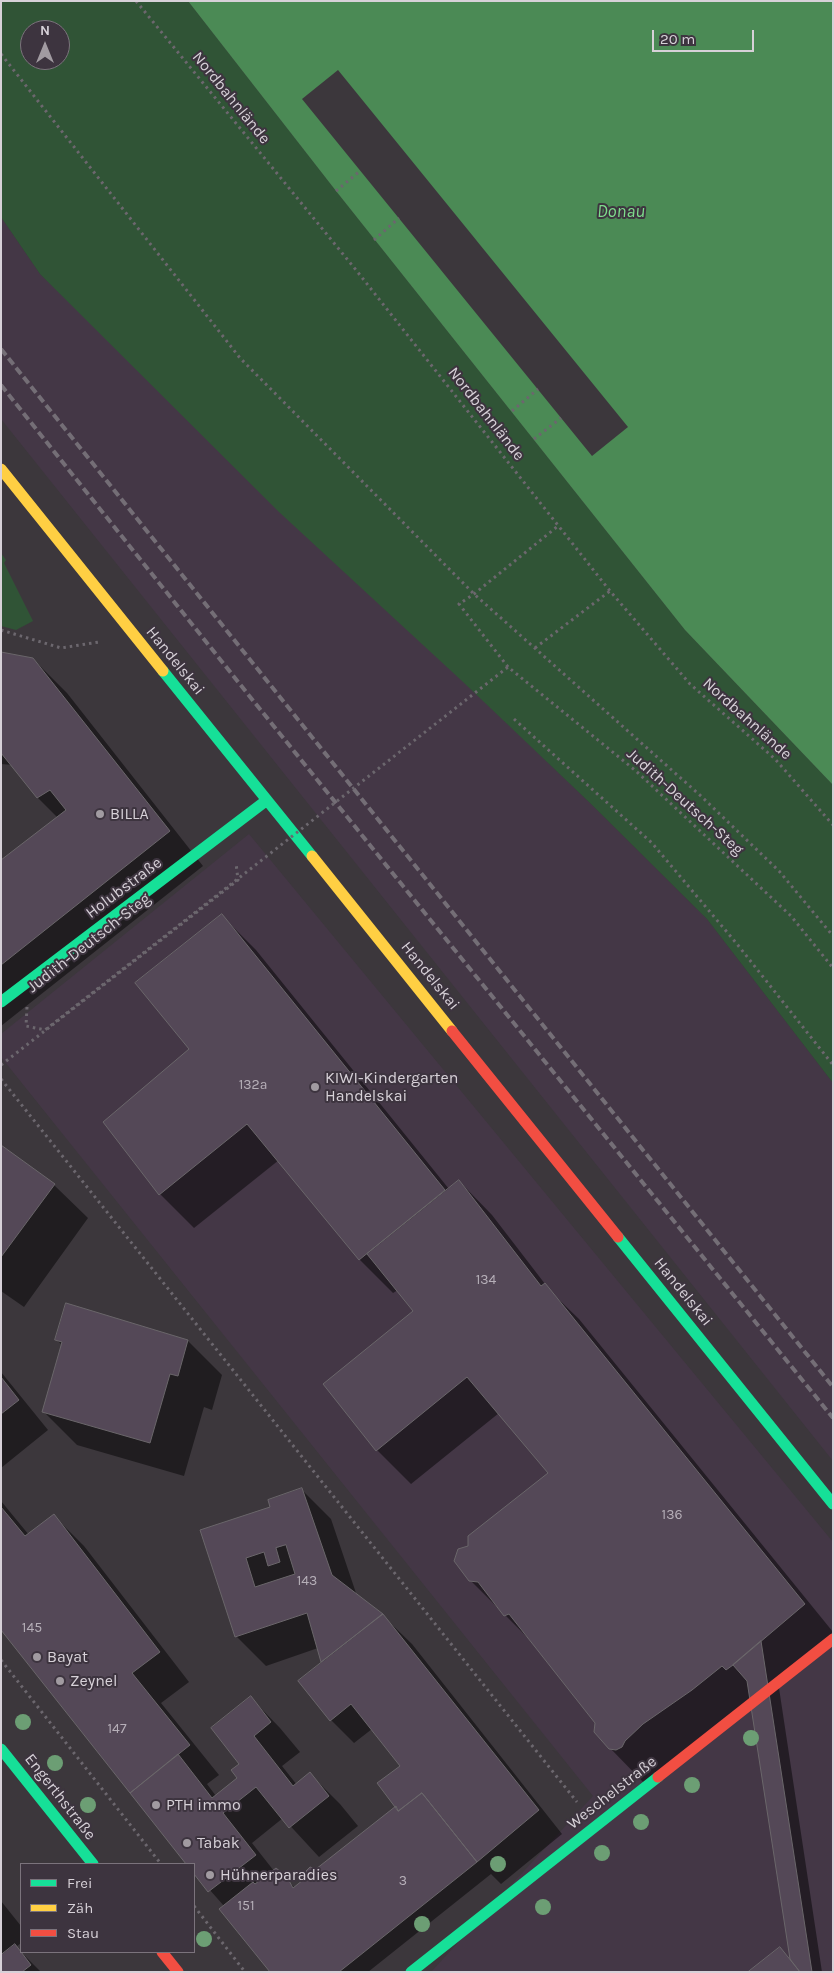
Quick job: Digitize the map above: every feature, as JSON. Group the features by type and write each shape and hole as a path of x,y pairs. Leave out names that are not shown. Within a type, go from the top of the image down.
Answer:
{"main road":[{"name":"Handelskai","path":"1,469 833,1504"},
{"name":"Holubstraße","path":"1,1002 267,800"},
{"name":"Weschelstraße","path":"411,1972 833,1640"},
{"name":"Engerthstraße","path":"1,1749 92,1863"},
{"path":"163,1953 178,1972"}],"path":[{"name":"Nordbahnlände","path":"136,1 356,270 610,591 690,684 776,759 833,825"},
{"path":"1,54 240,358 474,594 702,797 779,871 833,936"},
{"path":"336,191 360,171"},
{"path":"374,240 399,218"},
{"path":"512,412 538,389"},
{"path":"534,439 561,418"},
{"path":"474,594 558,526"},
{"path":"535,648 610,591"},
{"name":"Judith-Deutsch-Steg","path":"474,594 459,604 508,667 636,771 791,916 833,968"},
{"path":"1,630 61,648 134,636"},
{"name":"Judith-Deutsch-Steg","path":"35,1001 27,1007 26,1026 45,1030 508,667"},
{"path":"514,719 652,843 737,944 833,1065"},
{"path":"1,1065 238,880 236,861 228,859"},
{"path":"1,1079 597,1826"},
{"path":"1,1660 160,1863"},
{"path":"195,1907 246,1972"}],"shaded area":[{"path":"1,1 188,1 336,191 685,630 833,785 833,1083 707,919 589,802 462,681 279,512 40,274 1,217"},
{"path":"1,217 40,274 589,802 707,919 833,1083 833,1461 1,419"},
{"path":"1,553 6,560 4,563 33,621 16,630 1,626"},
{"path":"249,834 833,1542 833,1972 431,1972 593,1796 1,1057 1,1034"}],"water":[{"name":"Donau","path":"188,1 833,1 833,785 685,630 336,191"}],"pier":[{"path":"338,70 628,427 592,456 302,99"}],"building":[{"path":"1,652 33,658 170,831 1,965 1,860 66,810 50,790 37,798 1,753"},
{"path":"222,914 445,1190 359,1260 247,1124 159,1195 103,1122 189,1049 135,983"},
{"path":"1,1145 55,1184 1,1257"},
{"path":"459,1180 541,1286 545,1283 805,1604 733,1665 726,1670 722,1666 692,1690 643,1724 625,1741 622,1747 616,1750 609,1749 594,1732 595,1723 509,1614 504,1616 478,1582 469,1581 454,1561 458,1549 468,1546 468,1536 548,1473 467,1377 376,1451 323,1384 413,1311 367,1254"},
{"path":"66,1303 188,1340 178,1376 170,1374 150,1443 42,1412 62,1342 55,1340"},
{"path":"1,1377 19,1400 1,1414"},
{"path":"302,1488 332,1575 383,1614 321,1662 307,1613 235,1637 200,1530 270,1507 268,1500","holes":["286,1545 295,1574 255,1587 246,1558 264,1552 268,1566 280,1562 276,1548"]},
{"path":"1,1507 25,1536 54,1514 160,1652 132,1673 190,1745 130,1793 1,1630"},
{"path":"383,1614 539,1810 477,1862 422,1793 398,1811 377,1783 400,1766 351,1704 330,1721 298,1681"},
{"path":"761,1641 812,1972 800,1972 790,1959 747,1681 733,1665"},
{"path":"251,1696 271,1722 254,1736 293,1786 310,1772 329,1796 289,1828 256,1787 223,1813 256,1855 208,1892 195,1875 195,1863 185,1863 130,1793 178,1754 212,1798 237,1778 231,1770 239,1764 211,1728"},
{"path":"422,1793 477,1862 339,1972 270,1972 219,1909 253,1882 255,1884 276,1868 287,1877 293,1888 308,1876 306,1871 310,1867 316,1869 396,1806 398,1811"},
{"path":"15,1944 31,1965 22,1972 1,1972 1,1955"},
{"path":"780,1947 800,1972 748,1972"}],"railway":[{"path":"1,349 833,1387"},
{"path":"1,385 247,693 833,1418"}],"traffic: fast":[{"path":"163,671 312,856"},
{"path":"1,1002 267,800"},
{"path":"618,1237 833,1504"},
{"path":"1,1749 92,1863"},
{"path":"411,1972 658,1777"}],"traffic: slow":[{"path":"1,469 163,671"},
{"path":"312,856 452,1031"}],"traffic: jam":[{"path":"452,1031 618,1237"},
{"path":"658,1777 833,1639"},
{"path":"163,1953 178,1972"}],"place":[{"name":"BILLA","path":"100,814"},
{"name":"KIWI-Kindergarten Handelskai","path":"315,1087"},
{"name":"Bayat","path":"37,1657"},
{"name":"Zeynel","path":"60,1681"},
{"name":"PTH immo","path":"156,1805"},
{"name":"Tabak","path":"187,1843"},
{"name":"Hühnerparadies","path":"210,1875"}]}
